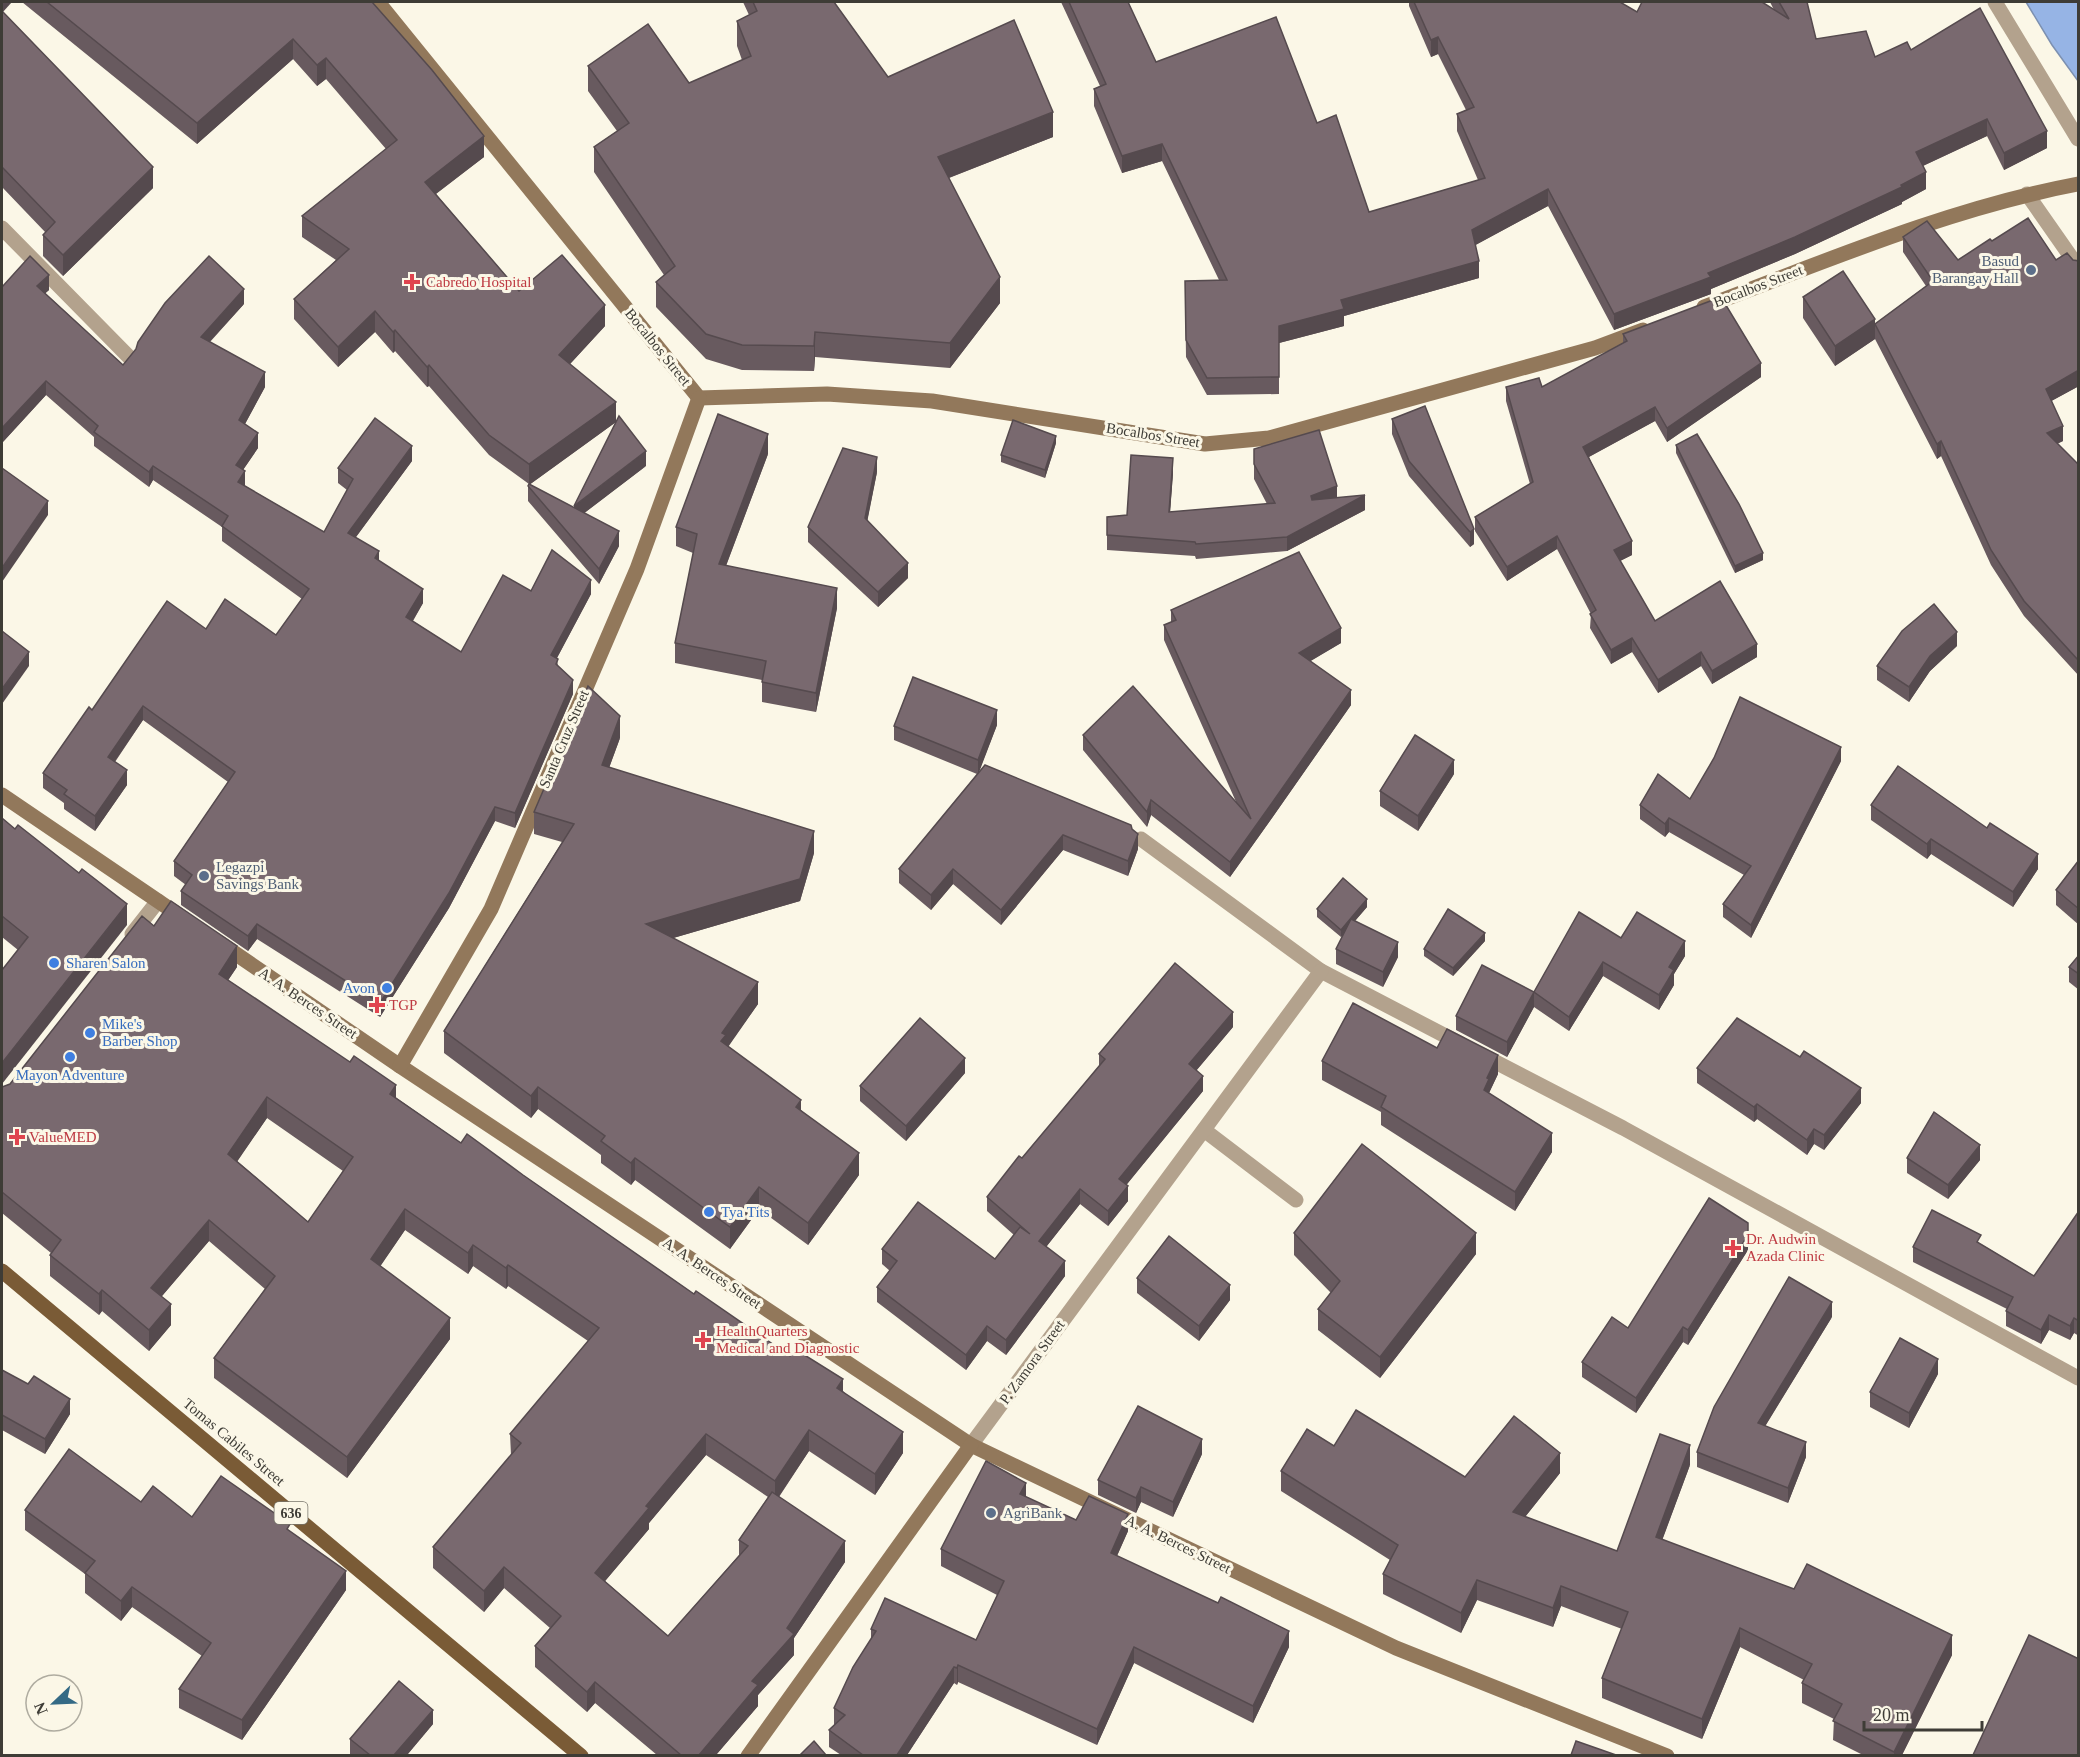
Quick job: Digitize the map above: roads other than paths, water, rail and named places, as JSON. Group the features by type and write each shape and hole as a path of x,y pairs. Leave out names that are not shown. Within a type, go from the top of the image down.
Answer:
{"main road":[{"name":"Tomas Cabiles Street","path":"2,1271 581,1755"}],"street":[{"name":"Bocalbos Street","path":"378,2 699,398 827,394 932,401 1205,444 1269,438 1595,348 1660,324"},
{"path":"1995,2 2079,139"},
{"name":"Bocalbos Street","path":"1692,311 1953,216 2027,194 2079,184"},
{"path":"2027,194 2079,267"},
{"path":"2,228 129,357"},
{"name":"Santa Cruz Street","path":"400,1066 491,909 637,569 699,398"},
{"name":"A. A. Berces Street","path":"2,795 400,1066 971,1445 1396,1648 1667,1755"},
{"path":"1141,839 1321,971 1623,1128 2079,1378"},
{"path":"123,946 159,901"},
{"name":"P. Zamora Street","path":"748,1755 971,1445 1321,971"},
{"path":"1204,1130 1296,1200"}],"water":[{"path":"2026,2 2078,2 2078,81 2052,45"}],"place":[{"name":"Basud Barangay Hall","path":"2031,270"},
{"name":"Cabredo Hospital","path":"412,282"},
{"name":"Legazpi Savings Bank","path":"204,876"},
{"name":"Sharen Salon","path":"54,963"},
{"name":"Avon","path":"387,988"},
{"name":"TGP","path":"377,1005"},
{"name":"Mike's Barber Shop","path":"90,1033"},
{"name":"Mayon Adventure","path":"70,1057"},
{"name":"ValueMED","path":"17,1137"},
{"name":"Tya Tits","path":"709,1212"},
{"name":"Dr. Audwin Azada Clinic","path":"1733,1248"},
{"name":"HealthQuarters Medical and Diagnostic","path":"703,1340"},
{"name":"AgriBank","path":"991,1513"}]}
